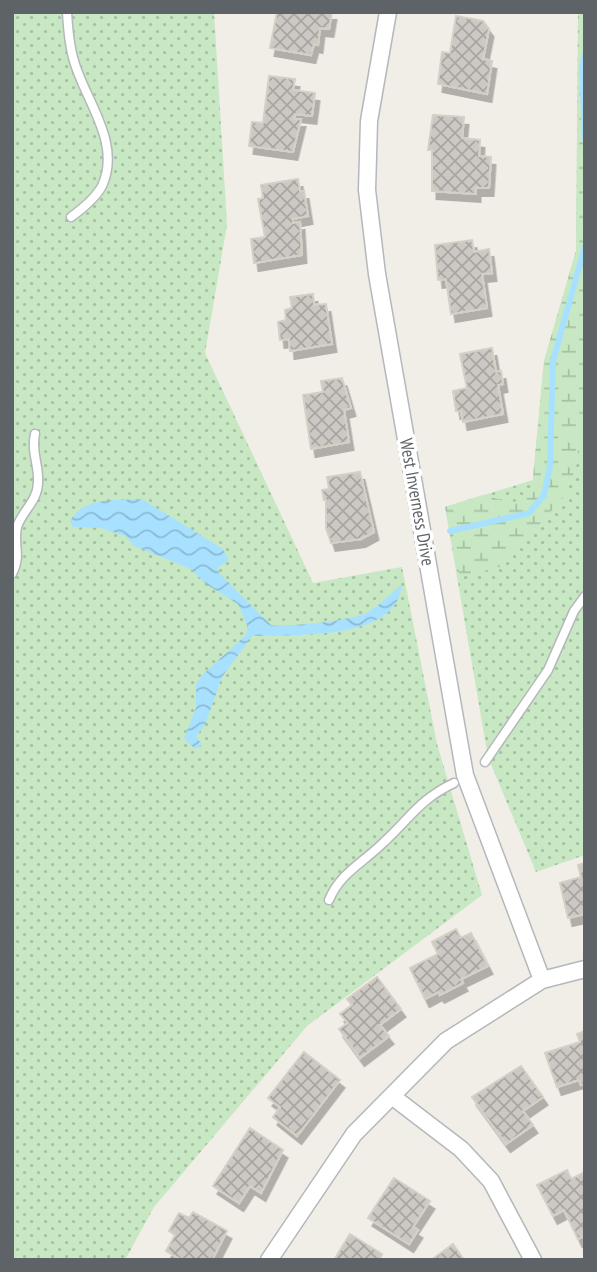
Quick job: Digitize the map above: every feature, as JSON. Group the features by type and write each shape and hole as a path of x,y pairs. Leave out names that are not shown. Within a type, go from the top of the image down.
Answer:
{"street":[{"name":"West Inverness Drive","path":"388,12 369,121 367,190 377,274 465,775 542,980"},
{"path":"269,1260 354,1134 446,1041 542,980 585,969"},
{"path":"393,1097 461,1149 491,1181 533,1260"}],"lane":[{"path":"67,12 74,61 105,137 106,166 102,186 88,204 71,217"},
{"path":"12,575 19,561 18,524 37,494 39,480 32,448 35,434"},
{"path":"485,762 548,670 573,611 585,596"},
{"path":"328,900 337,882 348,869 388,839 427,797 454,783"}],"green space":[{"path":"12,12 214,12 227,225 205,353 313,583 402,567 437,744 482,895 307,1026 154,1207 125,1260 12,1260"},
{"path":"578,12 585,12 585,855 536,872 488,757 445,507 533,480 544,361 576,251"},
{"path":"578,51 585,62 585,406 580,425 577,464 565,496 500,567 460,577 445,507 483,495 513,503 532,488 544,361 576,251"}],"water":[{"path":"142,499 223,549 229,560 217,568 220,574 271,625 321,623 360,615 377,606 402,584 396,603 383,616 341,631 252,636 222,677 205,725 196,736 202,745 195,749 184,738 196,708 196,685 201,676 246,635 248,627 238,604 206,584 191,569 134,546 125,536 101,528 73,527 70,521 76,513 92,504"}],"building":[{"path":"277,12 332,12 329,29 320,28 318,45 314,44 311,55 270,48"},
{"path":"456,16 483,21 489,29 483,59 492,61 487,94 438,84 442,52 450,53"},
{"path":"269,76 295,79 293,90 315,93 312,116 295,114 294,119 301,119 293,152 249,146 252,122 263,123"},
{"path":"433,115 464,117 462,138 480,140 479,156 491,157 489,188 476,188 476,194 432,191 432,150 428,150"},
{"path":"298,179 300,191 304,191 308,216 293,219 293,223 300,222 302,255 254,263 251,239 265,237 258,199 263,198 261,185"},
{"path":"472,240 474,252 489,249 492,273 482,274 487,308 451,314 446,279 438,280 435,245"},
{"path":"313,294 314,305 326,304 332,344 290,351 289,339 280,340 278,322 286,320 285,310 292,308 290,297"},
{"path":"492,348 496,372 501,371 503,384 498,385 503,414 463,422 461,411 456,411 453,391 467,388 460,354"},
{"path":"342,378 351,408 344,410 349,442 311,449 303,395 323,392 321,381"},
{"path":"360,472 374,532 361,539 331,543 326,528 326,500 322,490 329,489 327,477"},
{"path":"585,863 585,914 568,918 560,883 581,877 578,865"},
{"path":"456,929 461,938 471,933 488,966 461,979 463,983 440,995 438,992 425,999 410,968 438,954 432,942"},
{"path":"377,977 401,1009 380,1025 389,1036 360,1058 339,1029 348,1023 340,1014 352,1005 347,999"},
{"path":"585,1031 585,1084 581,1085 579,1080 557,1087 545,1053 580,1042 577,1034"},
{"path":"304,1052 340,1080 297,1136 273,1117 280,1107 268,1098"},
{"path":"521,1066 543,1097 523,1111 533,1125 506,1144 472,1097"},
{"path":"250,1128 283,1150 261,1193 250,1186 239,1203 213,1186"},
{"path":"567,1170 571,1179 585,1172 585,1235 578,1239 564,1210 553,1216 537,1185"},
{"path":"394,1178 430,1201 413,1227 418,1230 409,1244 368,1218"},
{"path":"193,1212 227,1231 212,1260 182,1260 166,1251 175,1235 169,1231 179,1213 189,1218"},
{"path":"350,1234 382,1254 379,1260 334,1260"},
{"path":"453,1244 464,1260 435,1260 434,1258"}],"waterway":[{"path":"585,54 582,68 585,137"},
{"path":"450,531 529,513 544,495 550,466 553,361 585,246"}]}
